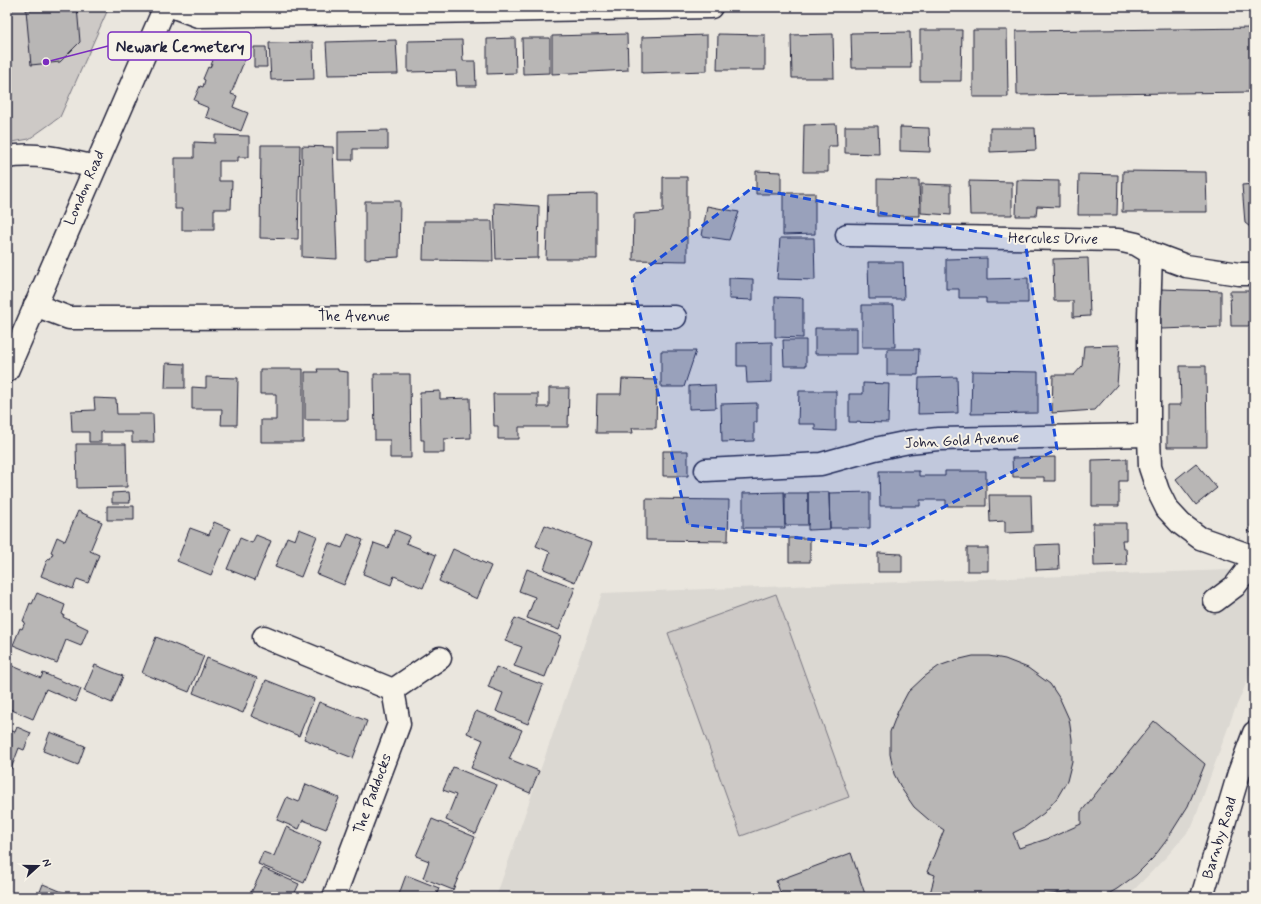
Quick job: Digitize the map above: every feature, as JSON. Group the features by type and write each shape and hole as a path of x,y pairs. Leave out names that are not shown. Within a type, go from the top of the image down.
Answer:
{"street":[{"name":"London Road","path":"7,370 165,7"},
{"path":"174,7 198,16 711,7"},
{"path":"7,157 21,155 56,158 95,167"},
{"name":"Hercules Drive","path":"847,236 1118,240 1136,244 1151,253 1186,266 1239,274 1254,274"},
{"path":"1151,253 1149,317 1149,435 1150,467 1158,491 1167,509 1181,524 1200,538 1254,557"},
{"name":"The Avenue","path":"35,305 69,318 675,317"},
{"name":"John Gold Avenue","path":"706,470 822,464 875,449 909,442 938,439 1149,435"},
{"path":"1215,601 1235,586 1254,561"},
{"path":"264,637 393,690 440,658"},
{"name":"The Paddocks","path":"334,897 399,724 393,690"},
{"name":"Barnby Road","path":"1202,897 1239,772 1254,733"}],"highlighted area":[{"path":"752,188 1025,241 1057,449 868,546 688,525 632,279"}],"shaded area":[{"path":"7,7 109,7 60,117 29,139 7,143"},
{"path":"1229,570 1252,586 1254,592 1254,665 1233,714 1192,827 1168,855 1127,897 496,897 602,593"},
{"path":"776,594 849,797 741,836 668,633"}],"building":[{"path":"77,7 80,42 60,62 31,65 26,10"},
{"path":"1254,28 1254,92 1017,95 1016,31"},
{"path":"920,30 962,30 961,81 920,81"},
{"path":"973,30 1007,30 1008,97 973,97"},
{"path":"910,32 911,68 852,68 851,33"},
{"path":"627,34 628,70 552,74 552,36"},
{"path":"718,34 765,35 765,70 717,70"},
{"path":"833,34 834,78 792,78 791,35"},
{"path":"707,35 707,71 642,73 642,37"},
{"path":"515,38 516,73 487,74 487,39"},
{"path":"522,38 550,38 550,73 523,74"},
{"path":"396,40 398,74 328,75 326,42"},
{"path":"462,40 463,61 475,61 476,86 457,86 456,71 408,72 408,41"},
{"path":"313,42 314,79 271,80 269,43"},
{"path":"222,44 247,54 231,94 237,96 233,107 248,113 241,131 206,117 209,108 197,103 198,102 194,100 200,86 203,87 205,80 203,79 208,67 210,68 213,60 211,59 216,45 220,47"},
{"path":"254,47 266,47 267,67 254,67"},
{"path":"836,124 837,146 828,146 828,172 803,172 804,125"},
{"path":"845,126 878,126 879,154 845,153"},
{"path":"900,127 929,128 930,152 900,151"},
{"path":"990,128 1035,128 1036,150 990,152"},
{"path":"388,130 388,149 353,149 353,160 338,160 338,131"},
{"path":"215,135 249,136 249,157 238,157 238,161 219,161 219,181 232,181 231,209 214,209 214,230 182,230 182,209 175,209 175,158 194,158 194,142 215,143"},
{"path":"261,145 300,145 298,239 260,238"},
{"path":"302,146 333,147 337,259 302,257"},
{"path":"756,171 781,172 781,194 756,194"},
{"path":"1123,171 1206,172 1207,212 1122,212"},
{"path":"1079,174 1118,175 1117,215 1078,215"},
{"path":"663,177 687,177 687,261 633,260 634,214 663,212"},
{"path":"877,179 919,180 920,216 877,216"},
{"path":"1017,180 1059,181 1059,207 1037,206 1036,216 1016,216"},
{"path":"969,181 1012,182 1012,215 970,215"},
{"path":"921,184 951,185 951,215 921,213"},
{"path":"1254,184 1254,230 1245,223 1242,185"},
{"path":"783,193 815,193 815,234 783,235"},
{"path":"597,194 597,259 546,259 548,195"},
{"path":"365,201 400,201 399,257 365,259"},
{"path":"494,203 539,206 538,258 496,259"},
{"path":"707,206 739,212 729,240 702,236"},
{"path":"424,221 492,221 493,261 423,260"},
{"path":"780,238 814,238 815,280 777,279"},
{"path":"987,258 987,279 1028,278 1028,303 986,303 986,298 959,298 959,289 946,289 946,259"},
{"path":"1088,258 1090,316 1073,317 1073,301 1054,301 1053,259"},
{"path":"868,262 903,262 904,299 869,299"},
{"path":"729,278 753,279 753,300 729,299"},
{"path":"1160,289 1221,291 1221,327 1161,329"},
{"path":"1230,291 1254,291 1254,326 1231,326"},
{"path":"775,297 803,298 803,338 775,337"},
{"path":"862,305 894,305 895,347 862,347"},
{"path":"815,328 857,328 857,354 815,354"},
{"path":"783,340 806,340 806,366 784,366"},
{"path":"772,342 772,382 747,383 746,366 737,366 737,343"},
{"path":"1120,345 1117,385 1095,410 1052,413 1053,375 1074,375 1082,366 1084,346"},
{"path":"887,349 919,349 918,375 887,375"},
{"path":"661,351 696,351 684,387 661,387"},
{"path":"166,363 185,364 185,388 165,388"},
{"path":"1180,366 1206,366 1207,447 1167,447 1167,405 1181,405"},
{"path":"260,369 303,369 303,442 261,442 261,420 276,420 276,394 260,394"},
{"path":"317,369 338,369 338,371 348,372 348,420 305,420 305,372 318,372"},
{"path":"972,371 1038,372 1038,413 971,414"},
{"path":"374,374 410,374 411,458 390,458 390,440 375,440"},
{"path":"206,377 238,378 237,425 221,425 222,409 192,409 192,387 206,388"},
{"path":"957,377 958,413 918,414 919,378"},
{"path":"622,379 657,380 656,428 632,428 633,433 596,433 597,394 621,394"},
{"path":"863,383 889,384 888,423 849,422 849,394 863,394"},
{"path":"715,385 716,408 689,409 689,386"},
{"path":"549,388 569,388 568,427 519,427 519,439 498,439 498,426 494,426 493,394 538,394 538,407 549,407"},
{"path":"440,391 440,399 470,398 471,438 444,439 444,453 424,453 424,440 421,440 420,392"},
{"path":"799,391 836,391 836,431 815,430 815,424 798,424"},
{"path":"94,398 116,399 117,414 153,414 154,442 132,442 132,432 101,432 101,442 89,442 89,432 72,432 71,411 95,410"},
{"path":"757,403 757,422 754,422 754,441 722,442 721,404"},
{"path":"76,444 126,444 127,487 77,488"},
{"path":"663,451 688,451 688,476 663,476"},
{"path":"1055,457 1055,481 1044,481 1044,477 1013,477 1012,458"},
{"path":"1127,459 1127,481 1119,481 1119,506 1092,506 1092,460"},
{"path":"1196,463 1217,488 1196,505 1176,479"},
{"path":"879,471 919,471 919,476 945,476 945,471 986,471 986,506 946,506 946,500 920,500 920,506 880,506"},
{"path":"129,492 130,503 112,503 112,493"},
{"path":"784,492 785,528 743,528 743,493"},
{"path":"808,492 829,492 830,529 808,530"},
{"path":"870,492 870,528 830,528 829,493"},
{"path":"785,493 808,493 808,525 785,525"},
{"path":"989,495 1031,495 1032,532 1005,533 1005,521 990,522"},
{"path":"646,499 729,500 728,541 646,540"},
{"path":"107,506 134,506 134,520 107,520"},
{"path":"78,511 102,522 90,551 99,555 88,583 77,579 73,589 41,576 48,558 50,559 53,553 51,552 57,537 65,541"},
{"path":"1254,520 1254,535 1248,531"},
{"path":"214,522 230,529 211,575 177,561 190,528 209,535"},
{"path":"1093,523 1126,523 1126,540 1122,540 1123,548 1126,548 1127,565 1094,566"},
{"path":"545,525 591,543 575,582 544,569 550,552 536,546"},
{"path":"299,529 317,536 301,577 275,567 287,537 295,540"},
{"path":"395,530 410,536 406,543 436,555 423,588 394,576 391,585 363,574 374,543 388,548"},
{"path":"348,534 363,540 344,585 317,574 329,543 342,548"},
{"path":"256,535 271,541 255,580 227,569 240,538 252,543"},
{"path":"789,538 810,538 810,562 789,562"},
{"path":"1058,544 1059,569 1036,570 1035,545"},
{"path":"967,548 988,548 988,571 967,571"},
{"path":"453,549 491,566 477,599 439,581"},
{"path":"878,553 902,554 902,572 878,572"},
{"path":"527,569 575,588 559,630 527,618 535,597 519,591"},
{"path":"37,593 65,605 62,614 64,615 63,617 88,629 81,646 66,640 57,663 13,645 20,628 22,629 25,622 23,621 30,603 32,604"},
{"path":"515,618 561,636 545,677 514,666 522,647 505,641"},
{"path":"156,637 204,656 189,692 142,673"},
{"path":"973,656 989,656 1005,659 1028,668 1050,684 1060,699 1069,719 1072,739 1072,761 1067,781 1057,798 1044,813 1025,827 1013,833 1019,848 1050,838 1081,824 1081,812 1154,721 1205,764 1188,806 1166,841 1153,858 1136,875 1117,889 1103,897 1073,897 1071,891 1031,897 929,897 935,875 927,872 944,830 914,807 903,791 894,774 890,754 890,732 898,711 908,692 924,677 939,666"},
{"path":"207,658 257,678 243,713 193,693"},
{"path":"8,664 41,678 43,673 81,689 76,702 46,689 33,719 7,708"},
{"path":"95,665 123,676 112,703 84,691"},
{"path":"496,667 543,685 528,724 496,711 503,693 488,687"},
{"path":"266,680 314,699 299,736 251,716"},
{"path":"319,702 367,721 353,758 304,739"},
{"path":"476,711 522,730 509,759 539,771 530,793 471,768 483,740 467,733"},
{"path":"17,727 31,733 24,750 19,748 11,769 7,767 7,729 15,732"},
{"path":"50,732 85,746 78,765 43,751"},
{"path":"453,767 497,785 476,834 446,820 456,795 443,790"},
{"path":"306,784 339,798 326,829 303,820 299,829 277,820 287,797 299,802"},
{"path":"432,819 475,837 453,890 423,878 429,861 416,856"},
{"path":"286,827 321,842 304,883 258,864 263,852 274,856"},
{"path":"851,853 866,897 782,897 776,881"},
{"path":"263,868 299,884 293,897 249,897"},
{"path":"406,875 439,888 436,897 398,897"},
{"path":"43,884 72,896 72,897 38,897"}],"place":[{"name":"Newark Cemetery","path":"46,62"}]}
